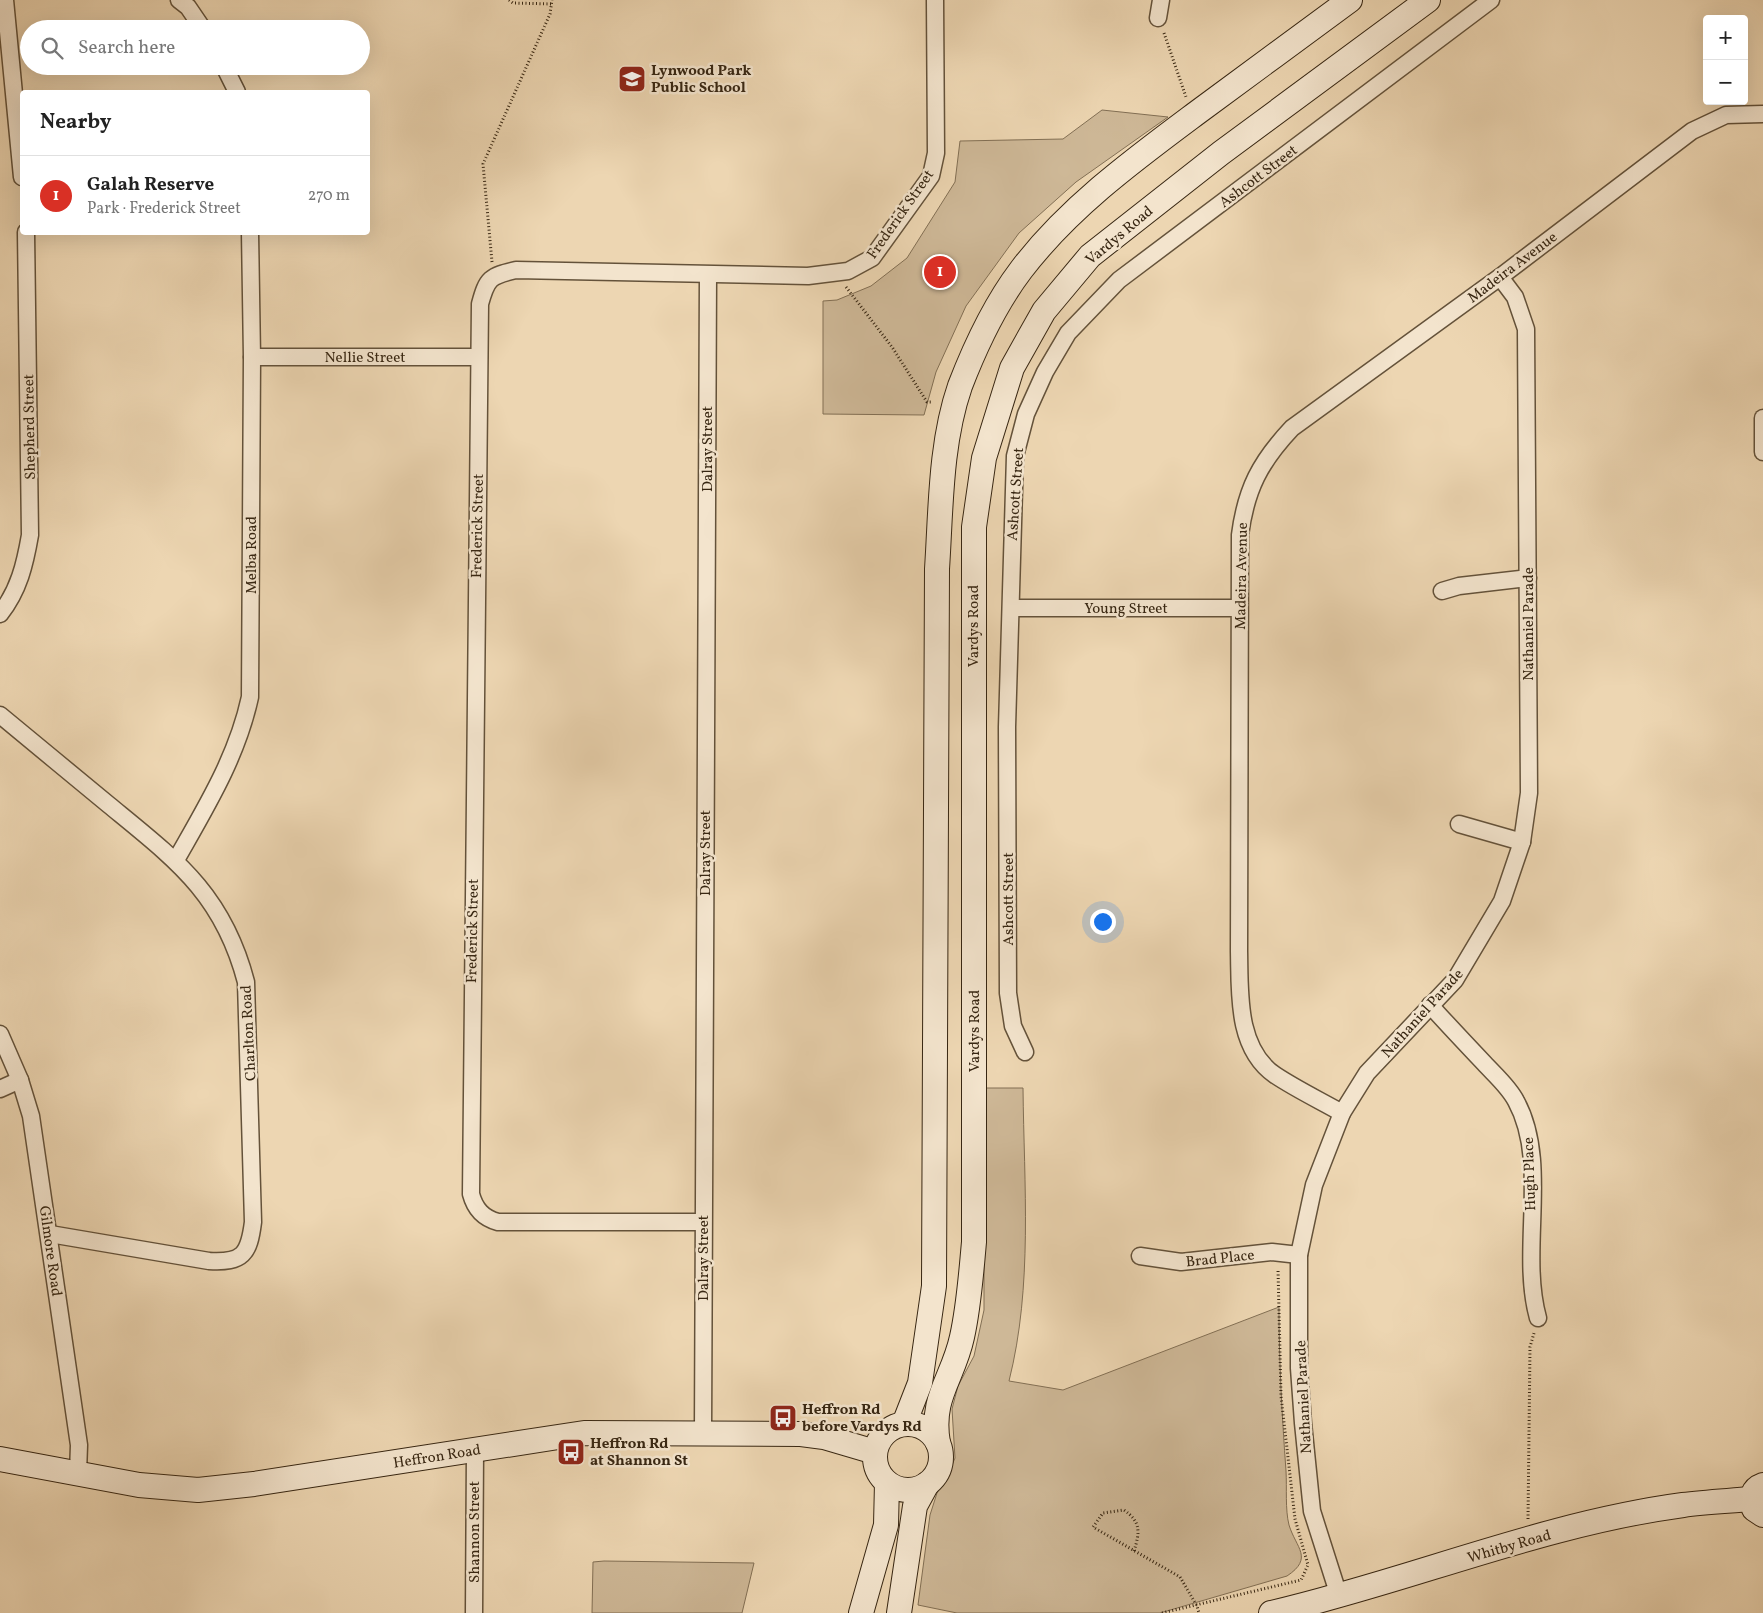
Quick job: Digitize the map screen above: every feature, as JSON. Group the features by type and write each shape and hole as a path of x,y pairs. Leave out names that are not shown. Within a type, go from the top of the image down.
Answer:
{"main road":[{"path":"904,1424 920,1383 934,1286 937,569 943,477 949,429 960,386 986,328 1020,271 1055,230 1137,158 1350,0"},
{"name":"Vardys Road","path":"938,1443 936,1413 939,1398 958,1355 962,1339 974,1242 974,527 984,458 1012,368 1044,311 1090,256 1229,148 1428,0"},
{"path":"899,1613 915,1506 940,1466 941,1454 938,1443 925,1428 904,1424 890,1429 883,1435 876,1452 876,1464 880,1474 887,1483 896,1488 907,1490 927,1484"},
{"name":"Heffron Road","path":"0,1459 139,1485 198,1490 254,1484 584,1433 703,1432 801,1434 824,1437 876,1452"},
{"path":"861,1613 886,1525 887,1483"},
{"name":"Whitby Road","path":"1271,1613 1339,1596 1528,1539 1683,1505 1759,1500"}],"street":[{"path":"4,0 20,157"},
{"name":"Frederick Street","path":"703,1222 498,1222 490,1220 478,1211 471,1194 480,304 485,284 495,275 516,270 708,275 837,274 858,267 872,258 933,171 936,153 935,0"},
{"path":"1158,18 1161,0"},
{"name":"Ashcott Street","path":"1025,1052 1013,1026 1008,992 1007,727 1012,608 1011,529 1015,456 1026,414 1045,372 1068,334 1119,280 1491,0"},
{"path":"186,2 197,20"},
{"path":"229,75 237,90"},
{"name":"Madeira Avenue","path":"1342,1113 1274,1074 1262,1063 1253,1049 1242,1013 1239,959 1240,536 1243,509 1253,482 1265,460 1292,428 1500,277 1692,131 1726,115 1763,114"},
{"name":"Shepherd Street","path":"0,614 17,588 30,535 26,235"},
{"name":"Melba Road","path":"176,860 232,758 244,726 250,696 252,357 250,235"},
{"name":"Dalray Street","path":"703,1432 708,275"},
{"name":"Nathaniel Parade","path":"1339,1596 1311,1501 1300,1368 1300,1255 1314,1185 1342,1113 1367,1073 1455,980 1502,902 1522,842 1529,793 1526,330 1515,297 1500,277"},
{"name":"Nellie Street","path":"252,357 479,357"},
{"path":"1763,418 1763,452"},
{"path":"1442,591 1467,584 1528,578"},
{"name":"Young Street","path":"1012,608 1240,608"},
{"name":"Charlton Road","path":"0,715 176,860 213,903 238,950 246,982 253,1212 250,1244 241,1257 227,1262 209,1261 50,1234"},
{"path":"1459,824 1522,842"},
{"name":"Hugh Place","path":"1430,1005 1504,1084 1516,1100 1524,1122 1530,1143 1532,1298 1538,1318"},
{"name":"Gilmore Road","path":"0,1034 20,1080 31,1116 50,1234 79,1445 78,1473"},
{"path":"0,1089 20,1080"},
{"name":"Brad Place","path":"1140,1256 1181,1262 1272,1252 1300,1255"},
{"name":"Shannon Street","path":"474,1451 474,1613"}],"path":[{"path":"495,275 490,254 483,164 552,2 513,3 509,0"},
{"path":"1158,18 1187,98"},
{"path":"837,274 892,346 927,402 933,402"},
{"path":"1162,1613 1301,1580 1308,1565 1295,1519 1281,1396 1278,1268"},
{"path":"1528,1539 1530,1347 1538,1318"},
{"path":"1134,1551 1139,1533 1134,1517 1124,1510 1103,1513 1093,1527 1134,1551 1180,1577 1199,1613"}],"shaded area":[{"path":"1102,110 1168,117 1076,182 1019,233 966,306 936,372 924,415 823,414 823,301 837,300 871,286 907,258 955,182 960,141 1063,139"},
{"path":"984,1088 1023,1088 1024,1272 1017,1345 1009,1381 1063,1390 1279,1307 1287,1512 1289,1525 1301,1552 1300,1564 1287,1576 1160,1613 957,1613 918,1605 930,1515 937,1493 947,1477 955,1458 952,1409 958,1386 974,1356 984,1310"},
{"path":"593,1562 754,1563 742,1613 592,1613"}],"place":[{"name":"Lynwood Park Public School","path":"632,79"},
{"name":"Galah Reserve","path":"940,272"},
{"name":"Heffron Rd before Vardys Rd","path":"783,1418"},
{"name":"Heffron Rd at Shannon St","path":"571,1452"}]}
